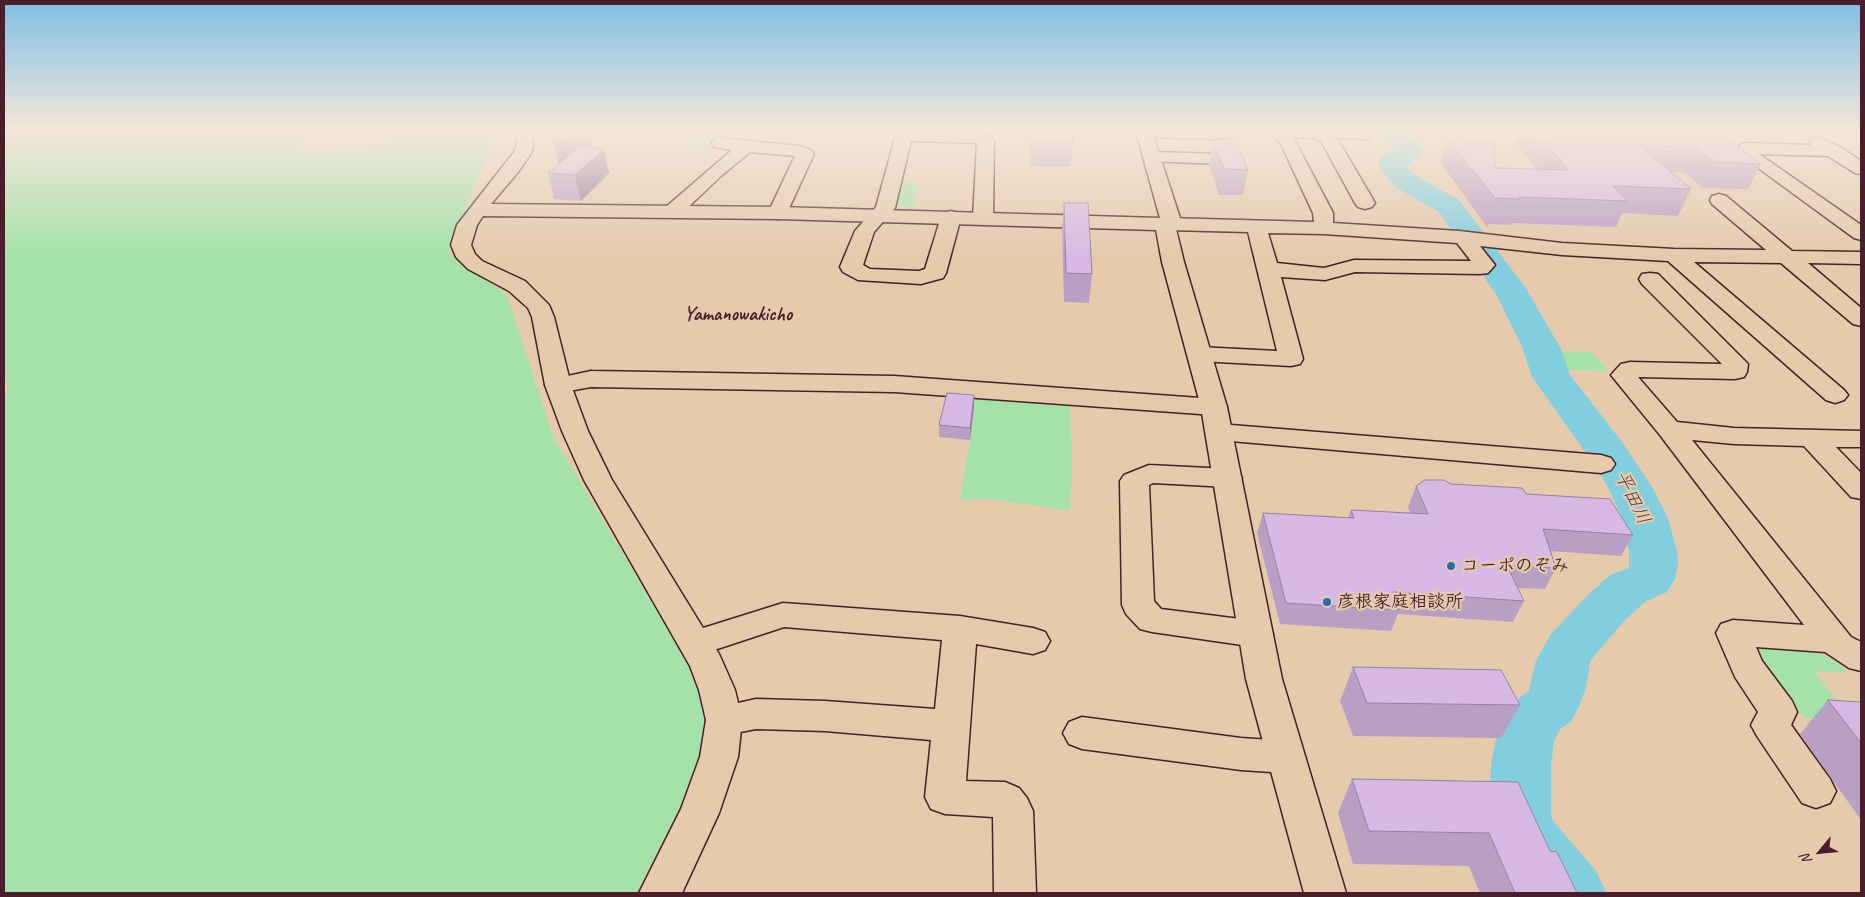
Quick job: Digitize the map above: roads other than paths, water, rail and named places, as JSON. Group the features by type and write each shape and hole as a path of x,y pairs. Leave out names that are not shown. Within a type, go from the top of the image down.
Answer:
{"street":[{"path":"508,174 477,210 463,233 461,245 475,266 516,286 538,305 543,318 558,385 575,431 598,480 708,664 717,690 724,720 719,757 705,797 660,893"},
{"path":"673,211 713,174"},
{"path":"778,213 796,174"},
{"path":"894,174 885,208 865,231 851,267 866,275 921,278 935,273 951,217"},
{"path":"982,218 984,174"},
{"path":"1157,174 1170,218 1166,229 1173,262 1217,420 1264,679 1325,893"},
{"path":"1304,174 1323,213 1324,228"},
{"path":"1348,174 1365,203"},
{"path":"1776,174 1861,234"},
{"path":"1719,200 1861,319"},
{"path":"477,210 778,213 1257,228 1324,228 1472,239 1562,249 1674,255 1861,258"},
{"path":"1199,354 1291,359 1257,228"},
{"path":"1268,269 1325,274 1354,266 1480,268 1484,265 1472,239"},
{"path":"1674,255 1835,394"},
{"path":"1654,288 1736,364 1735,372 1630,369 1623,375 1848,649"},
{"path":"558,385 591,379 611,378 894,384 1601,464"},
{"path":"1669,430 1734,436 1861,440"},
{"path":"1812,438 1861,490"},
{"path":"1228,478 1149,474 1134,481 1138,605 1152,620 1256,634"},
{"path":"696,643 783,615 960,629 1033,641"},
{"path":"960,629 945,797 1005,800 1013,810 1015,893"},
{"path":"1816,791 1770,725 1779,712 1747,666 1733,633 1848,649"},
{"path":"724,720 756,714 951,726"},
{"path":"1082,733 1241,754 1286,757"}],"waterway":[{"name":"平田川","path":"1399,174 1405,181 1449,206 1513,294 1542,349 1551,377 1607,451 1630,487 1645,518 1653,551 1654,566 1650,579 1628,588 1606,608 1570,648 1562,663 1558,688 1551,706 1540,713 1525,739 1521,765 1520,815 1527,837 1573,893"}],"place":[{"name":"コーポのぞみ","path":"1451,566"},
{"name":"彦根家庭相談所","path":"1327,602"}],"district":[{"name":"Yamanowakicho","path":"738,315"}]}
